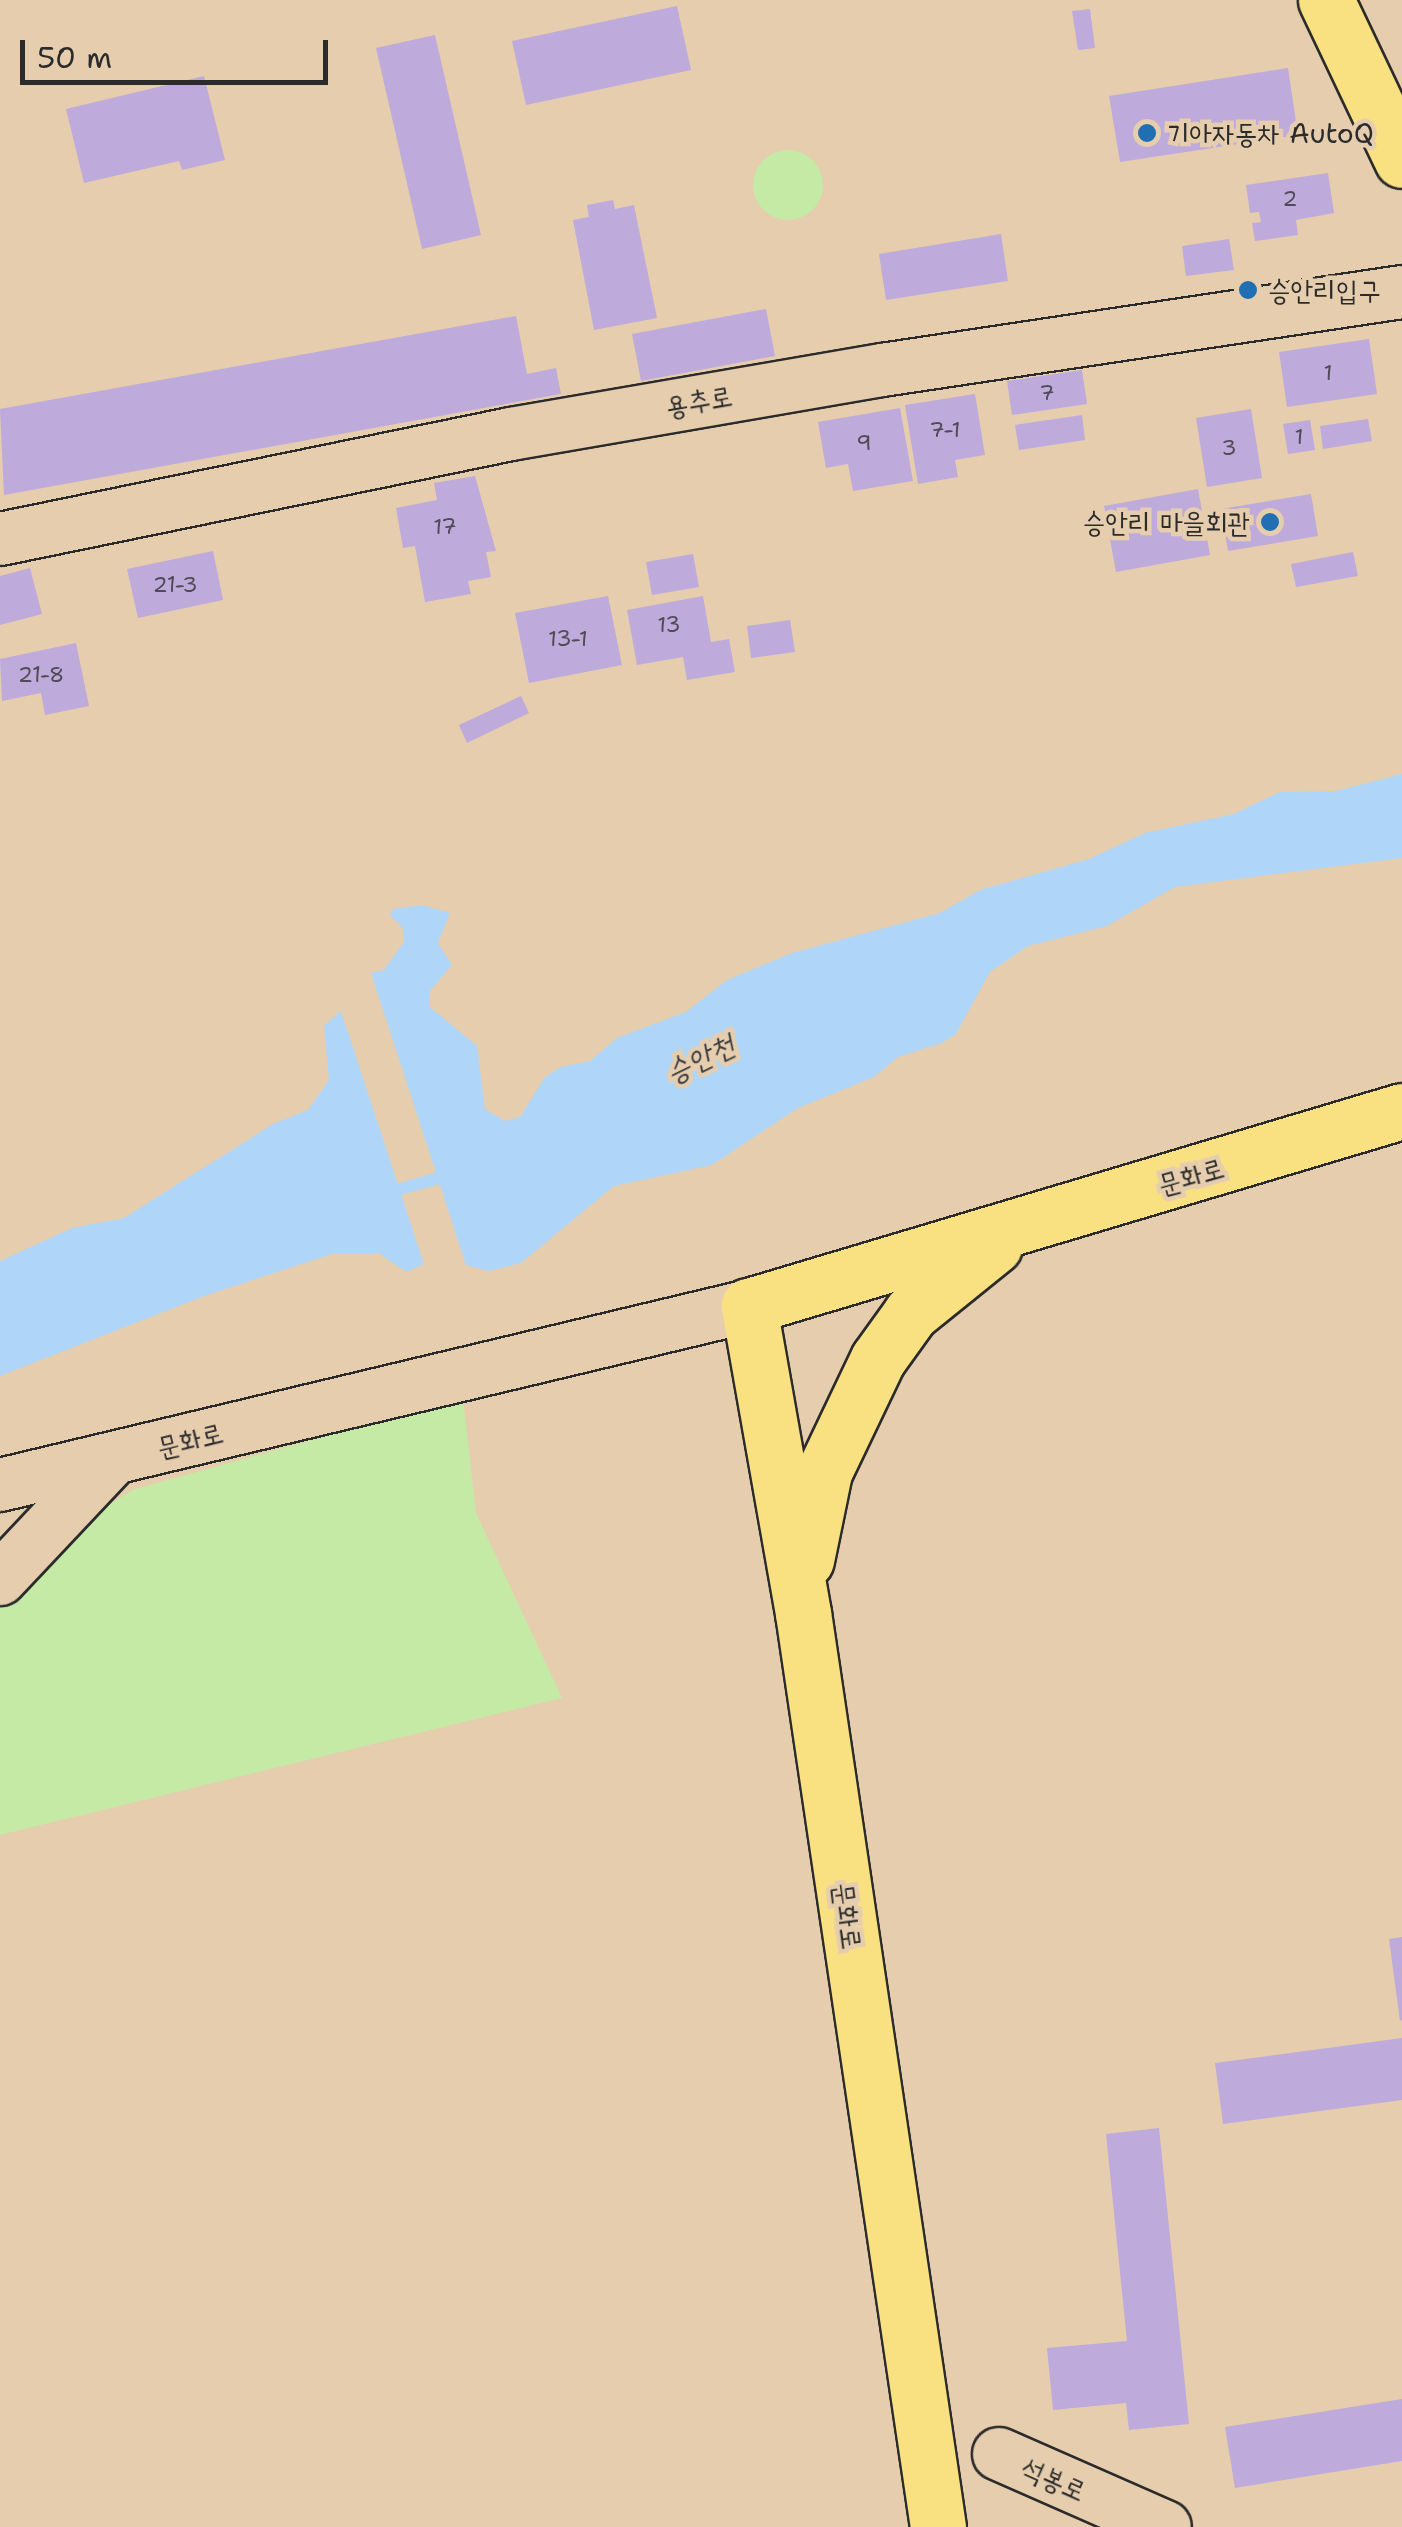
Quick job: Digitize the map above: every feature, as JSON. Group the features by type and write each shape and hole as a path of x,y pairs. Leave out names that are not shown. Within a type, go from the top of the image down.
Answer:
{"main road":[{"path":"1326,0 1402,160"},
{"name":"문화로","path":"938,2527 803,1613 749,1306 1402,1111"},
{"path":"803,1613 806,1550 820,1485 878,1359 910,1313 948,1279 1046,1219"}],"street":[{"name":"용추로","path":"0,539 530,430 882,370 1402,292"},
{"name":"문화로","path":"19,1481 749,1306"},
{"path":"0,1579 112,1460"},
{"name":"석봉로","path":"998,2454 1165,2527"}],"green space":[{"path":"788,150 813,160 823,185 813,210 788,220 763,210 753,185 763,160"},
{"path":"463,1398 476,1513 562,1698 0,1835 0,1597 42,1548 132,1490"}],"water":[{"path":"1402,774 1402,858 1175,887 1107,926 1028,946 990,972 956,1034 942,1043 898,1057 874,1077 798,1108 712,1165 614,1186 521,1263 489,1271 466,1265 371,973 384,970 404,942 403,928 390,915 393,909 422,905 450,913 438,943 452,965 429,992 429,1006 477,1046 485,1109 505,1121 520,1117 545,1077 561,1067 590,1061 617,1038 686,1012 727,980 792,953 940,913 980,890 1089,859 1145,833 1234,814 1280,792 1336,791"},
{"path":"341,1011 424,1264 406,1272 379,1253 335,1253 204,1296 0,1376 0,1261 72,1228 124,1218 273,1124 308,1110 329,1080 324,1026"}],"building":[{"path":"677,6 691,70 526,105 512,41"},
{"path":"1090,9 1095,48 1078,50 1072,11"},
{"path":"435,35 481,235 422,249 376,48"},
{"path":"1288,68 1298,135 1120,162 1109,96"},
{"path":"204,76 225,160 182,170 179,161 84,183 66,109"},
{"path":"1328,173 1334,213 1296,220 1298,235 1255,241 1252,223 1261,222 1259,212 1250,213 1246,185"},
{"path":"613,200 615,209 634,205 657,318 594,330 573,220 589,217 587,205"},
{"path":"1001,234 1008,281 886,300 879,254"},
{"path":"1229,239 1234,270 1186,276 1182,246"},
{"path":"766,309 775,356 641,381 632,334"},
{"path":"516,316 527,374 556,368 561,394 4,495 0,409"},
{"path":"1369,339 1377,394 1287,407 1279,352"},
{"path":"1082,370 1087,404 1012,415 1007,381"},
{"path":"975,394 985,455 955,460 958,477 918,484 905,405"},
{"path":"900,408 913,481 853,491 848,464 826,468 818,422"},
{"path":"1251,409 1262,478 1207,487 1196,418"},
{"path":"1082,415 1085,440 1019,450 1015,425"},
{"path":"1368,419 1372,441 1323,449 1320,426"},
{"path":"1310,420 1315,450 1288,454 1283,424"},
{"path":"475,476 496,551 486,552 491,577 468,581 471,594 425,602 415,546 403,548 396,508 437,500 434,483"},
{"path":"1198,489 1210,555 1116,572 1104,506"},
{"name":"승안리 마을회관","path":"1311,494 1318,536 1228,551 1221,509"},
{"path":"213,551 223,600 138,618 127,569"},
{"path":"1353,552 1358,576 1296,587 1291,564"},
{"path":"693,554 699,587 652,595 646,562"},
{"path":"30,568 42,614 0,625 0,576"},
{"path":"608,596 622,665 529,683 515,613"},
{"path":"703,596 711,642 729,639 735,672 687,680 683,657 637,665 627,610"},
{"path":"790,620 795,652 751,658 747,626"},
{"path":"76,643 89,706 45,715 41,693 2,701 0,659"},
{"path":"521,696 529,713 467,743 459,725"},
{"path":"1402,1937 1402,2020 1400,2021 1389,1939"},
{"path":"1402,2038 1402,2100 1223,2124 1215,2063"},
{"path":"1159,2128 1189,2424 1129,2430 1126,2403 1053,2410 1047,2348 1127,2341 1106,2134"},
{"path":"1402,2399 1402,2461 1235,2488 1225,2427"}],"waterway":[{"name":"승안천","path":"386,1193 453,1174"}],"place":[{"name":"기아자동차 AutoQ","path":"1147,133"},
{"name":"승안리입구","path":"1248,290"},
{"name":"승안리 마을회관","path":"1270,522"}]}
